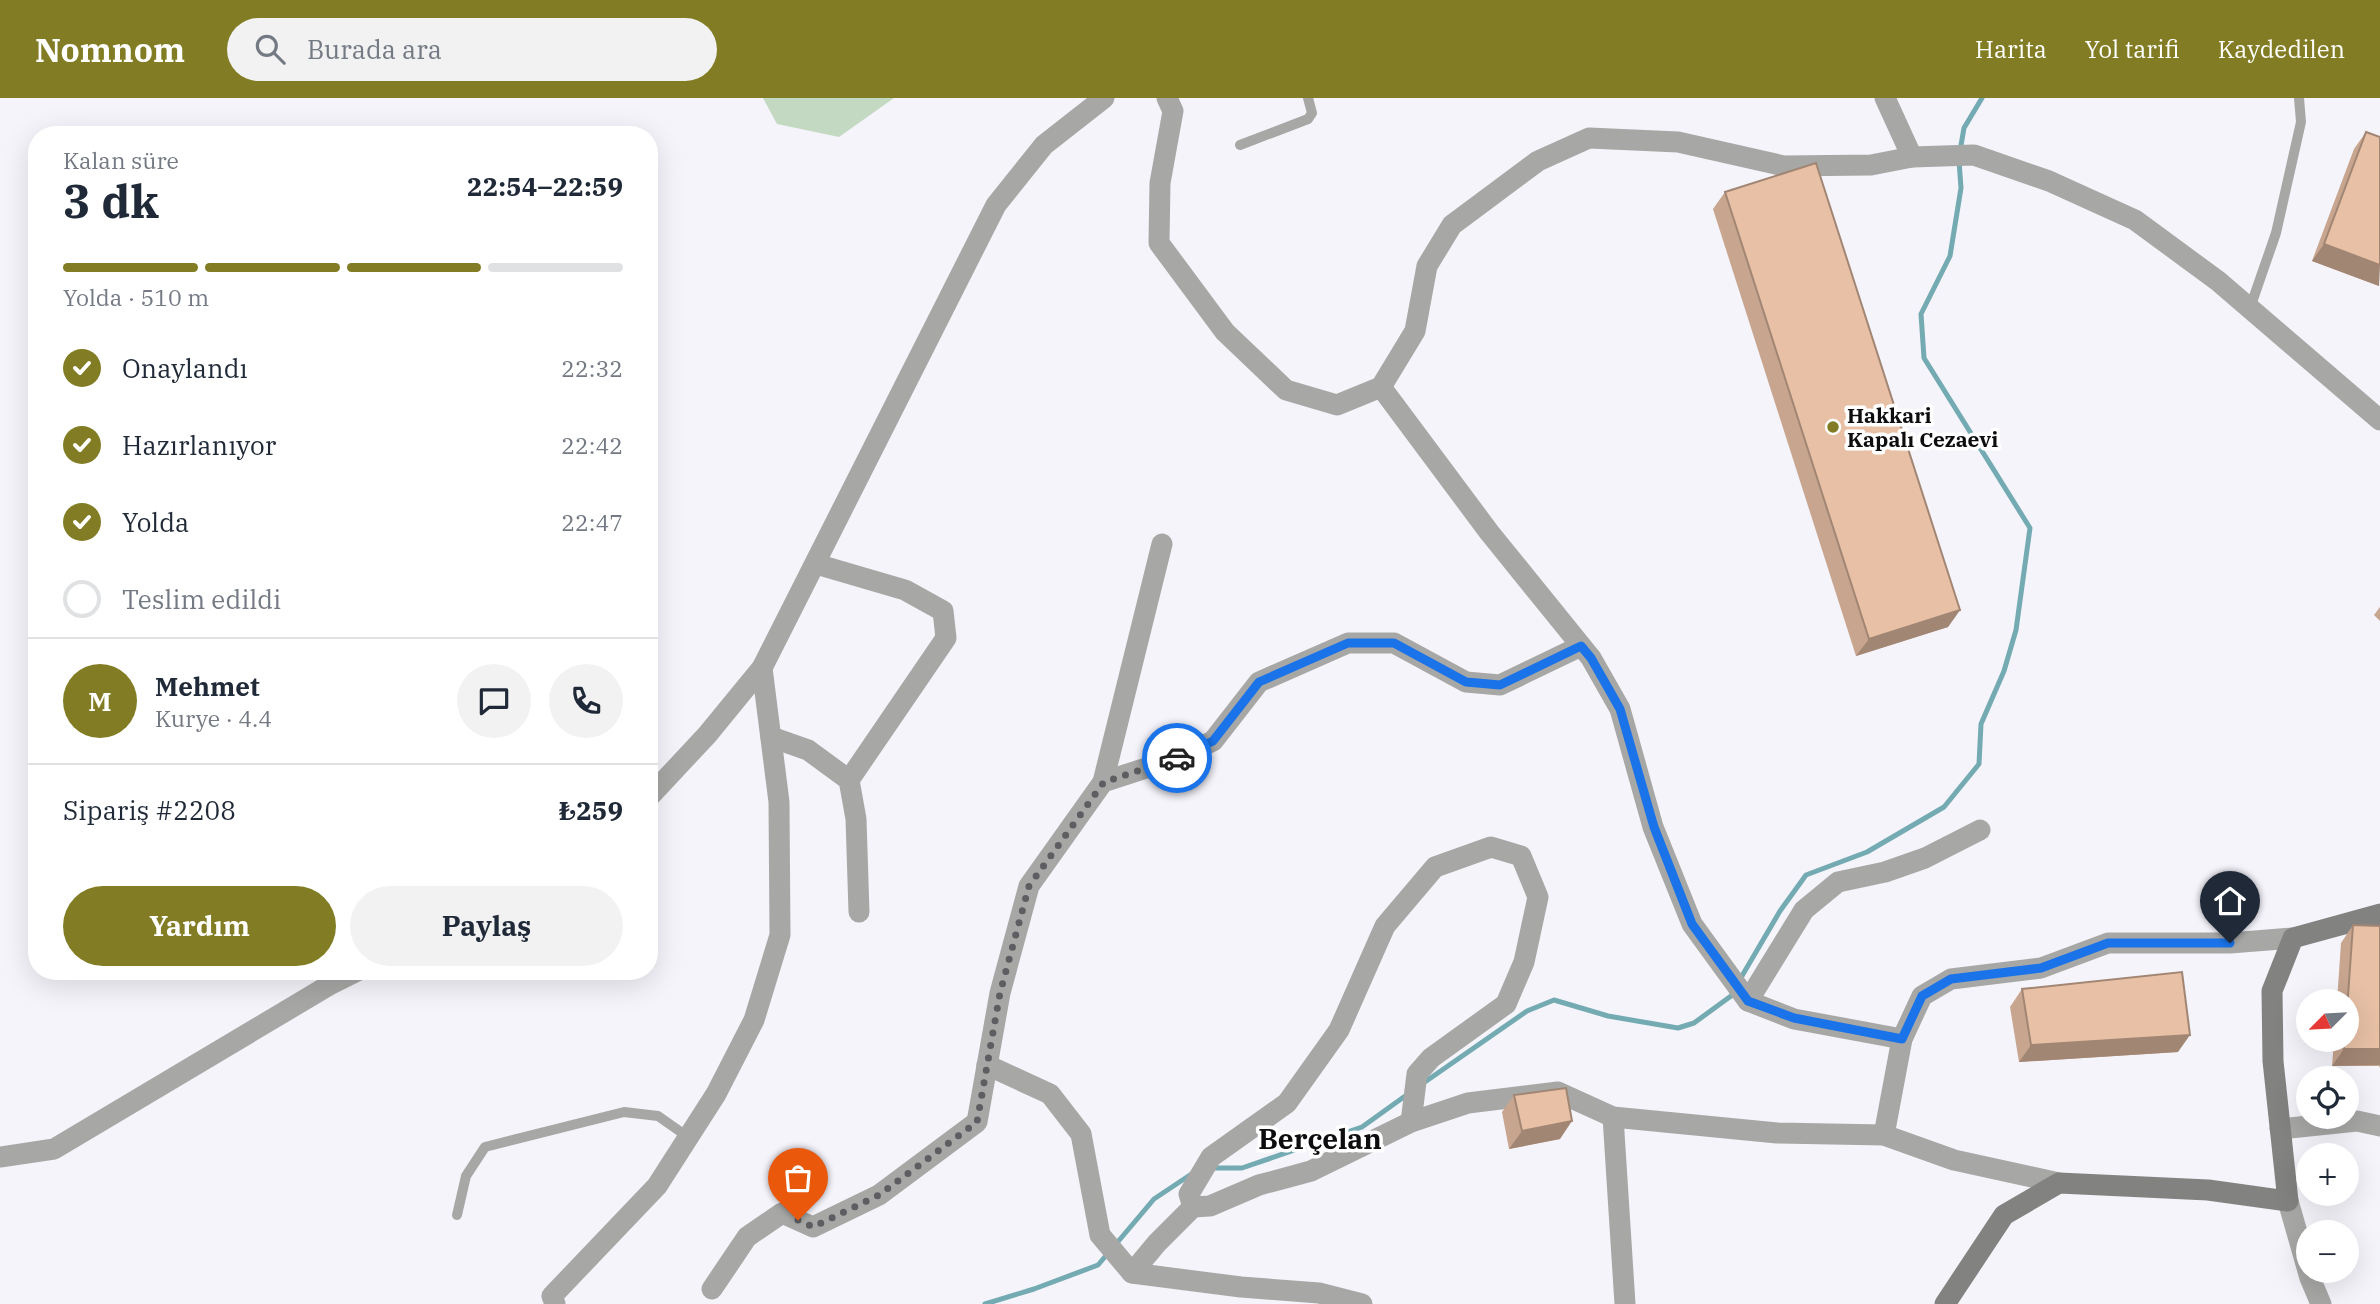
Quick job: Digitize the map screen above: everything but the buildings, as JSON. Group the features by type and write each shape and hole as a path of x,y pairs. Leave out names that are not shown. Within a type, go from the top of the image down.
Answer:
{"main road":[{"path":"1945,1304 2004,1215 2059,1183 2208,1190 2288,1200 2273,1060 2272,991 2293,939 2380,914"}],"street":[{"path":"658,787 707,735 762,668 996,205 1044,145 1104,98"},
{"path":"1167,98 1172,111 1160,183 1158,243 1225,332 1286,390 1337,405 1381,387 1415,331 1427,266 1452,225 1538,161 1590,138 1678,142 1784,166 1871,164 1912,157 1974,155 2049,181 2135,220 2217,281 2380,420"},
{"path":"1885,98 1912,157"},
{"path":"1381,387 1489,532 1591,658 1620,709 1654,827 1692,924 1748,1001 1794,1018 1902,1039"},
{"path":"712,1289 747,1237 782,1213 813,1227 879,1195 977,1122 1000,993 1029,886 1104,782 1162,544"},
{"path":"816,564 905,590 943,611 946,638 849,780 856,820 859,912"},
{"path":"1104,782 1177,758 1213,741 1259,682 1348,643 1394,643 1466,682 1500,685 1581,646"},
{"path":"555,1304 552,1296 657,1186 716,1094 754,1020 780,935 779,802 762,668"},
{"path":"771,737 807,750 849,780"},
{"path":"1748,1001 1804,910 1838,882 1885,872 1980,830"},
{"path":"1193,1208 1189,1194 1211,1157 1287,1103 1339,1030 1385,926 1435,867 1491,847 1521,856 1538,897 1524,962 1506,1004 1431,1058 1417,1074 1411,1122"},
{"path":"1884,1135 1902,1039 1922,996 1951,979 2041,968 2108,943 2230,943 2293,939"},
{"path":"0,1157 54,1149 339,980"},
{"path":"987,1065 1050,1094 1081,1134 1100,1236 1132,1273 1241,1287 1319,1293 1362,1304"},
{"path":"1132,1273 1157,1242 1193,1208 1210,1206 1259,1185 1311,1171 1411,1122 1468,1102 1558,1093 1613,1117 1777,1133 1884,1135 1954,1160 2059,1183"},
{"path":"1613,1117 1625,1304"},
{"path":"2280,1129 2357,1121 2380,1126"},
{"path":"2288,1200 2306,1266 2321,1304"}],"lane":[{"path":"1240,145 1308,119 1312,113 1308,98"},
{"path":"2250,308 2276,233 2301,122 2299,98"},
{"path":"457,1215 466,1176 485,1147 624,1112 658,1115 688,1137"}],"green space":[{"path":"763,98 894,98 839,137 777,124"}],"waterway":[{"path":"1960,151 1964,128 1982,98"},
{"path":"1739,981 1780,911 1806,875 1867,852 1944,807 1979,764 1981,724 2004,671 2016,630 2030,528 1924,358 1921,314 1950,256 1961,188 1959,161"},
{"path":"1422,1084 1527,1011 1554,1000 1608,1016 1678,1028 1694,1023 1731,996 1735,989"},
{"path":"1212,1168 1242,1168 1362,1127 1408,1094"},
{"path":"1116,1244 1154,1199 1193,1173"},
{"path":"985,1304 1098,1265 1109,1252"}],"way so far":[{"path":"798,1220 813,1227 879,1195 977,1122 1000,993 1029,886 1104,782 1177,758"}],"place":[{"name":"Hakkari Kapalı Cezaevi","path":"1833,427"}],"district":[{"name":"Berçelan","path":"1320,1138"}],"route":[{"path":"1177,758 1213,741 1259,682 1348,643 1394,643 1466,682 1500,685 1581,646 1591,658 1620,709 1654,827 1692,924 1748,1001 1794,1018 1902,1039 1922,996 1951,979 2041,968 2108,943 2230,943"}]}
